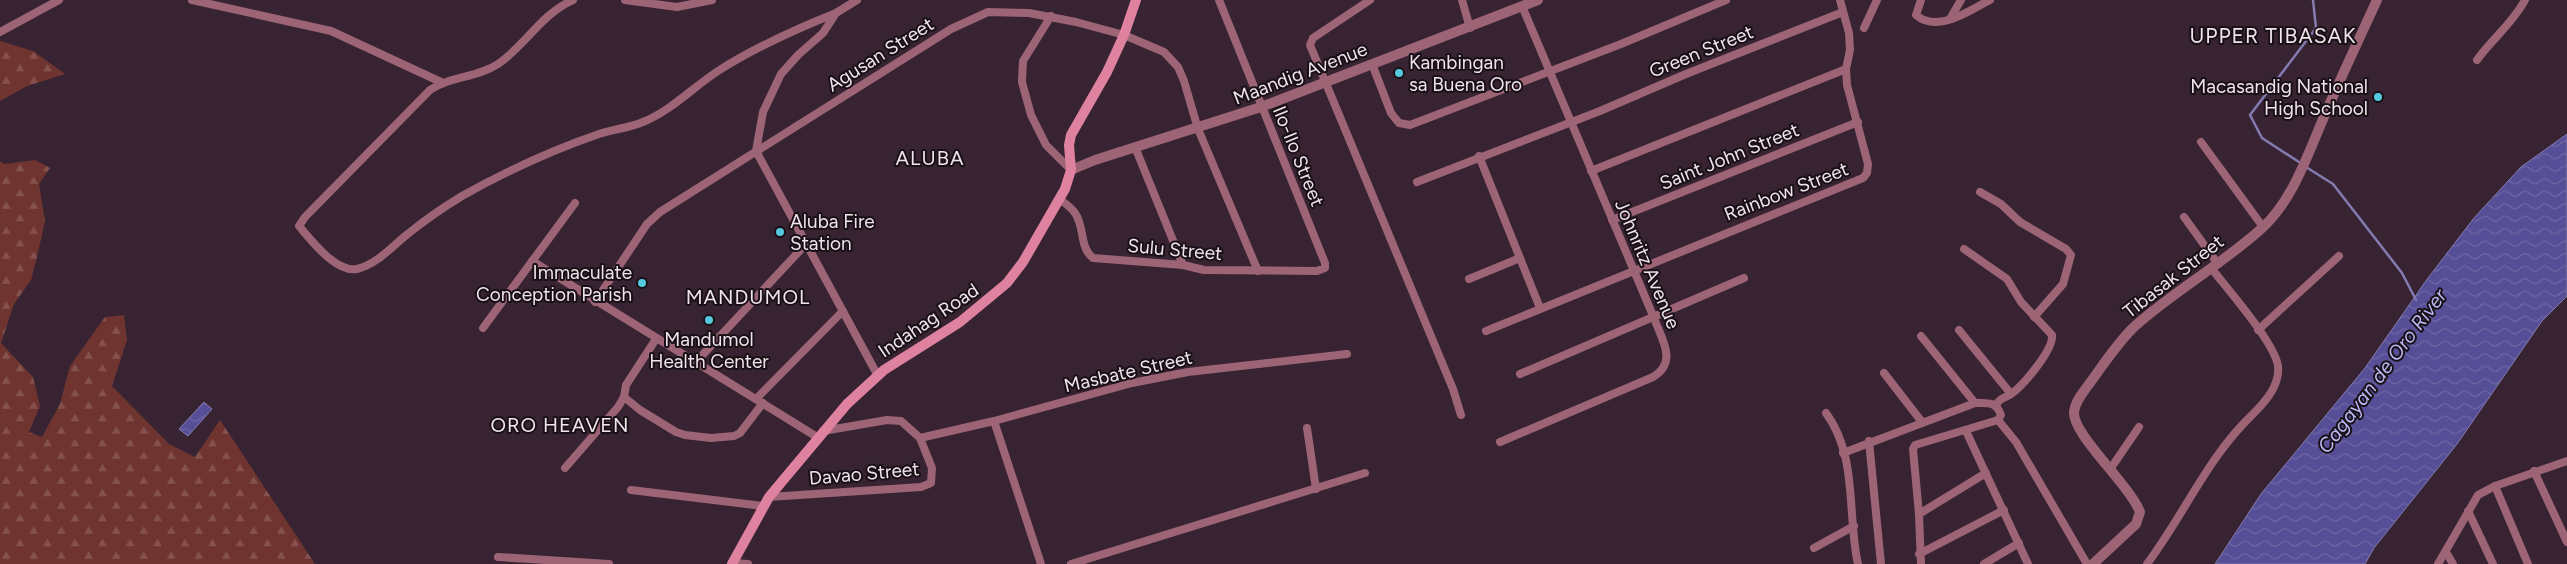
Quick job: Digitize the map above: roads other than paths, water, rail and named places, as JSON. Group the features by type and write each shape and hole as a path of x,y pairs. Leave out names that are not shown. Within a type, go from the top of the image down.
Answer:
{"main road":[{"name":"Indahag Road","path":"733,563 766,502 820,434 847,404 902,357 960,322 1007,283 1023,262 1059,199 1071,170 1068,145 1071,135 1100,84 1124,35 1136,0"}],"street":[{"path":"0,32 59,0"},
{"path":"192,0 331,31 442,82"},
{"path":"574,0 548,14 497,65 482,72 442,82 430,90 359,160 299,226 311,242 342,268 355,270 377,260 410,232 460,198 507,172 601,134 642,122 676,104 717,72 748,54 809,24 836,14 857,0"},
{"path":"625,0 677,6 712,0"},
{"name":"Ilo-Ilo Street","path":"1220,0 1325,263 1325,268"},
{"path":"1370,0 1311,40 1310,45 1324,84 1453,389 1461,415"},
{"path":"1462,0 1470,28"},
{"name":"Maandig Avenue","path":"1071,170 1135,147 1198,129 1262,107 1470,28 1538,0"},
{"path":"1372,64 1396,120 1404,125 1551,71 1726,0"},
{"name":"Rainbow Street","path":"1486,330 1633,269 1863,178 1868,172 1868,164 1847,85 1846,69 1850,50 1840,0"},
{"path":"1864,28 1877,0"},
{"path":"1921,0 1916,10 1916,15 1932,23 1950,19 1990,0"},
{"path":"1950,19 1961,0"},
{"name":"Tibasak Street","path":"2093,564 2112,548 2140,517 2134,499 2111,468 2079,431 2073,415 2077,402 2104,364 2134,328 2164,302 2215,266 2263,227 2284,202 2308,154 2377,0"},
{"path":"2477,60 2494,38 2509,23 2524,0"},
{"name":"Johnritz Avenue","path":"1500,442 1662,372 1667,364 1667,354 1654,318 1522,6"},
{"name":"Agusan Street","path":"595,302 653,217 970,18 988,12 1002,11 1052,16 1124,35 1164,52 1178,67 1198,129 1258,271"},
{"name":"Green Street","path":"1417,182 1843,12"},
{"path":"836,14 823,33 798,55 782,74 763,112 756,151 878,376"},
{"path":"1052,16 1023,61 1022,82 1031,115 1046,145 1071,170"},
{"path":"1591,171 1846,69"},
{"name":"Saint John Street","path":"1612,220 1858,122"},
{"path":"2201,142 2263,227"},
{"path":"1135,147 1183,265"},
{"path":"1479,156 1540,308"},
{"path":"1980,192 2001,204 2014,218 2066,249 2071,254 2063,284 2034,317"},
{"name":"Sulu Street","path":"1059,199 1075,212 1081,225 1084,247 1093,258 1183,265 1204,270 1317,271 1325,268"},
{"path":"483,328 575,203"},
{"path":"2147,564 2211,464 2275,385 2278,365 2258,330 2184,217"},
{"path":"695,363 806,244"},
{"path":"1964,249 2007,279 2021,302 2052,335 2053,339 2025,381 2011,394 2000,400 1996,406"},
{"path":"2258,330 2340,256"},
{"path":"1469,279 1520,258"},
{"path":"532,261 695,363 820,434"},
{"path":"1520,374 1744,278"},
{"path":"624,398 676,432 711,438 740,433 759,401 843,311"},
{"path":"1959,330 2011,394"},
{"path":"1921,336 1975,403"},
{"path":"565,468 624,398 626,385 656,339"},
{"name":"Masbate Street","path":"920,438 994,421 1132,383 1188,372 1347,354"},
{"path":"1884,372 1922,422"},
{"path":"1843,453 1975,403 1989,402 1996,406 2001,415 1998,420 1923,440 1915,445 1913,449 1921,564"},
{"path":"1826,414 1836,428 1843,453 1858,564"},
{"name":"Davao Street","path":"766,502 927,486 933,476 932,468 920,438 906,425 896,420 820,434"},
{"path":"1998,420 2016,442 2087,564"},
{"path":"994,421 1041,564"},
{"path":"2111,468 2139,427"},
{"path":"1307,428 1316,490"},
{"path":"1966,430 2028,564"},
{"path":"1869,442 1881,564"},
{"path":"2438,564 2478,495 2495,486 2534,471 2567,461"},
{"path":"2534,471 2567,542"},
{"path":"1071,564 1316,490 1365,473"},
{"path":"1919,514 1986,473"},
{"path":"2495,486 2528,564"},
{"path":"632,490 766,502"},
{"path":"1919,554 2004,510"},
{"path":"2468,511 2493,564"},
{"path":"1814,548 1854,526"},
{"path":"1984,564 2019,543"},
{"path":"2446,552 2454,564"},
{"path":"498,557 609,564"},
{"path":"733,563 748,564"}],"water":[{"name":"Cagayan de Oro River","path":"2567,134 2567,296 2542,321 2457,444 2374,548 2365,564 2215,564 2261,494 2365,368 2428,278 2474,218 2521,167"},
{"path":"204,402 212,409 188,436 179,429"}],"waterway":[{"path":"2302,164 2262,138 2250,115 2316,28 2313,0"},
{"name":"Cagayan de Oro River","path":"2306,167 2333,184 2402,273 2416,300"}],"place":[{"name":"Kambingan sa Buena Oro","path":"1399,73"},
{"name":"Macasandig National High School","path":"2378,97"},
{"name":"Aluba Fire Station","path":"780,232"},
{"name":"Immaculate Conception Parish","path":"642,283"},
{"name":"Mandumol Health Center","path":"709,320"}],"district":[{"name":"UPPER TIBASAK","path":"2273,36"},
{"name":"ALUBA","path":"930,158"},
{"name":"MANDUMOL","path":"748,297"},
{"name":"ORO HEAVEN","path":"560,425"}]}
